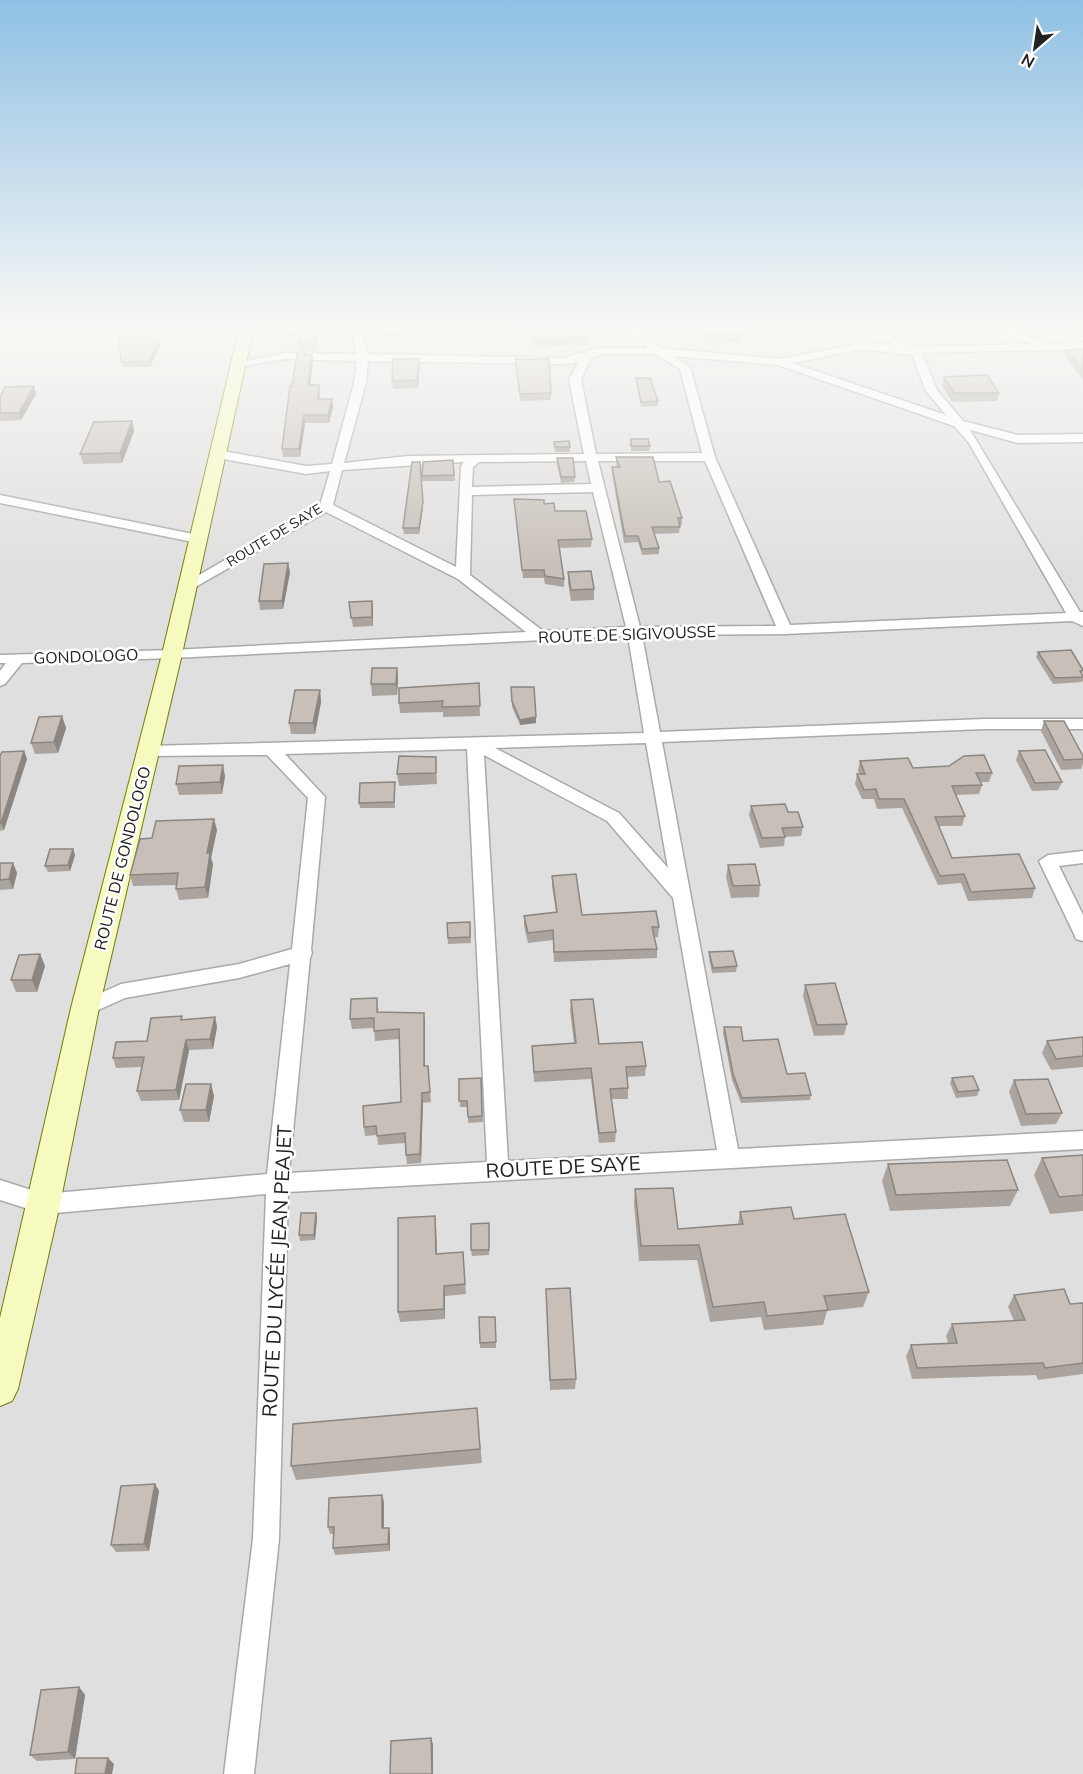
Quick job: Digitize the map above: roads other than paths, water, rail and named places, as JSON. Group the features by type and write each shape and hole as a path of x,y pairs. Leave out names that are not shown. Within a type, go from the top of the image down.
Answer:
{"street":[{"name":"ROUTE DE GONDOLOGO","path":"0,1389 44,1204 85,1008 172,654 228,409"},
{"name":"ROUTE DE SAYE","path":"187,586 326,507 353,409"},
{"path":"581,409 633,632 729,1158"},
{"path":"696,409 709,457 785,630"},
{"path":"917,409 1018,439 1083,438"},
{"path":"946,409 974,442 1080,618"},
{"path":"218,454 306,470 408,460 709,457"},
{"path":"464,576 462,555 467,466 476,458"},
{"path":"466,491 598,488"},
{"path":"0,499 198,539"},
{"path":"326,507 464,576 540,636"},
{"name":"ROUTE DE SIGIVOUSSE","path":"172,654 633,632 785,630 1080,618"},
{"name":"GONDOLOGO","path":"0,659 172,654"},
{"path":"0,681 18,658"},
{"path":"148,750 272,750 475,744 652,736 823,732 1016,721 1083,724"},
{"path":"475,744 613,817 682,896"},
{"path":"475,744 498,1171"},
{"name":"ROUTE DU LYCÉE JEAN PEAJET","path":"239,1774 266,1539 278,1183 317,797 272,750"},
{"path":"1083,857 1048,861 1083,934"},
{"path":"85,1008 121,991 239,971 303,953"},
{"name":"ROUTE DE SAYE","path":"44,1204 278,1183 1083,1140"},
{"path":"0,1190 44,1204"}]}
